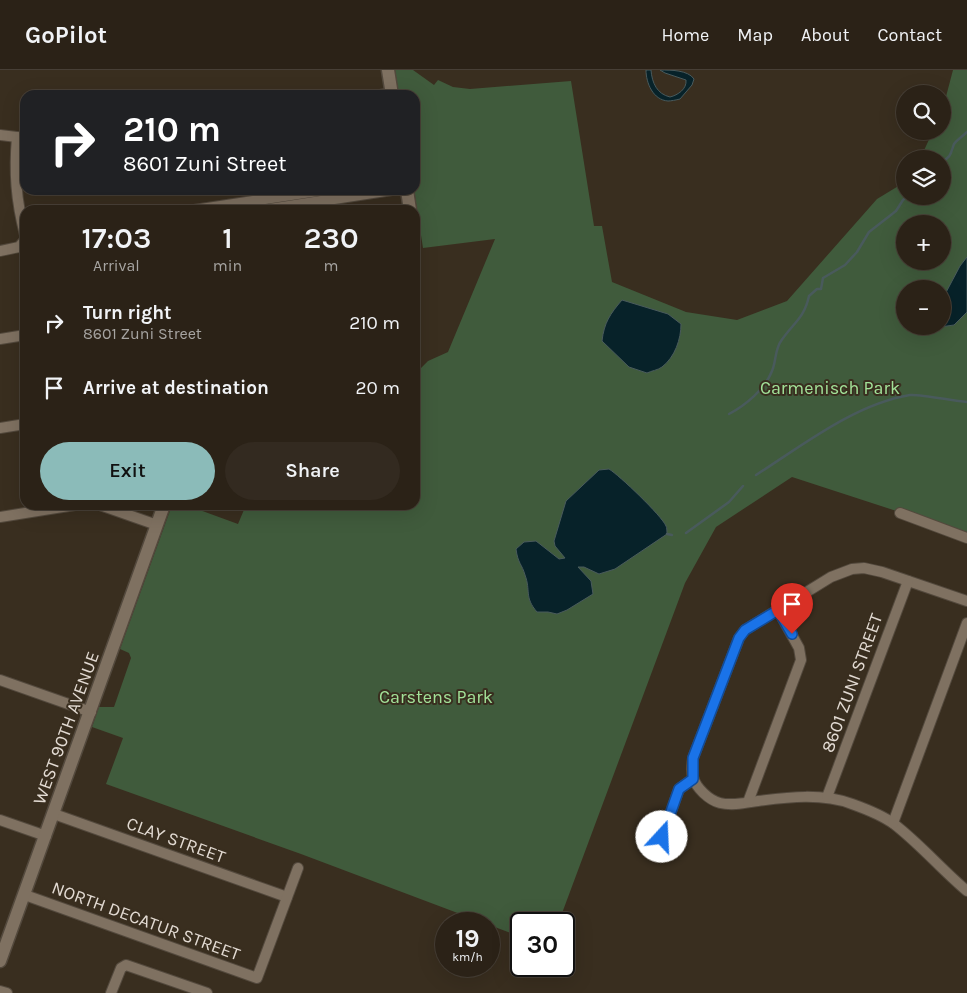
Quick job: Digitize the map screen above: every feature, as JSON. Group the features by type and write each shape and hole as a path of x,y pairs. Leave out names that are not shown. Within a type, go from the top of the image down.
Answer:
{"street":[{"path":"388,70 388,90"},
{"path":"0,135 20,137"},
{"path":"20,144 15,176 20,214"},
{"path":"251,205 300,195"},
{"path":"294,205 360,195"},
{"path":"0,251 20,247"},
{"path":"0,339 20,336"},
{"path":"0,428 20,425"},
{"path":"0,517 44,510"},
{"path":"114,510 157,525"},
{"name":"WEST 90TH AVENUE","path":"0,961 162,510"},
{"path":"900,513 967,538"},
{"path":"967,601 872,569 852,569 831,577 745,630 734,647 693,758 693,779 708,797 720,803 732,804 797,797 828,797 864,808 893,823 967,891"},
{"name":"8601 ZUNI STREET","path":"828,797 908,581"},
{"path":"748,802 801,660 795,641 778,610"},
{"path":"893,823 967,623"},
{"path":"0,680 90,712"},
{"path":"662,837 679,789 693,779"},
{"name":"CLAY STREET","path":"54,814 287,897"},
{"path":"0,820 46,836"},
{"path":"287,897 298,868"},
{"name":"NORTH DECATUR STREET","path":"25,895 257,978 287,897"},
{"path":"112,993 121,968 126,965 206,993"},
{"path":"0,990 7,993"}],"green space":[{"name":"Carstens Park","path":"395,70 413,70 434,85 438,80 453,87 470,89 571,81 594,226 602,226 612,282 686,312 737,320 787,301 877,199 896,187 896,205 951,205 951,150 924,150 929,140 951,140 951,85 949,85 953,70 967,70 967,534 792,477 716,527 685,583 562,912 510,912 510,933 500,929 500,912 455,912 106,784 123,738 92,727 99,707 114,707 131,658 129,653 120,649 170,510 200,510 238,524 244,510 420,510 420,369 428,361 448,352 495,239 423,248 420,229 420,205 416,205 415,195 420,195 420,90 398,90"}],"water":[{"path":"646,70 651,70 654,83 659,91 665,96 670,97 681,91 685,86 686,80 660,70 684,72 694,79 692,85 680,99 668,101 658,98 651,90"},
{"path":"967,257 967,312 954,325 951,325 951,283"},
{"path":"622,300 668,314 681,324 680,336 676,347 667,363 660,368 647,373 629,367 602,341 608,319"},
{"path":"609,469 657,514 666,527 667,534 615,569 599,574 584,567 578,567 591,581 593,594 557,614 537,612 530,602 527,581 516,549 524,542 536,541 559,559 565,558 555,546 554,541 566,501 599,470"}],"waterway":[{"path":"951,152 954,144 967,132"},
{"path":"729,414 742,406 765,384 773,367 779,344 801,316 809,296 817,289 821,289 823,278 845,265 857,252 869,232 896,211 900,205"},
{"path":"756,475 830,427 869,407 910,395 967,402"},
{"path":"686,533 729,502 743,486"},
{"path":"667,534 672,535"}],"route":[{"path":"662,837 679,789 693,779 693,758 739,638 745,630 778,610 792,634"}],"park label":[{"name":"Carmenisch Park","path":"830,388"}]}
